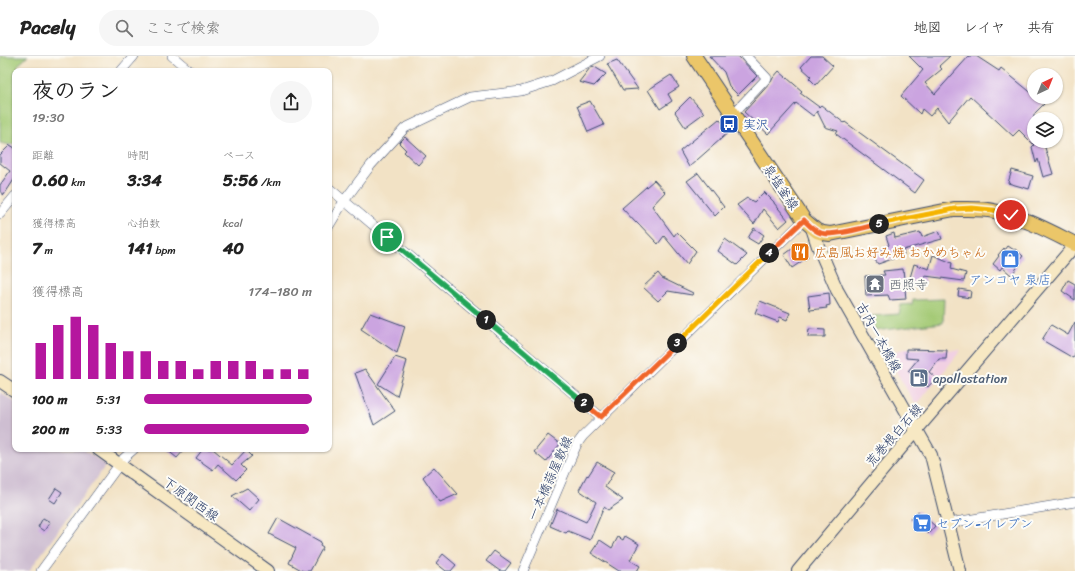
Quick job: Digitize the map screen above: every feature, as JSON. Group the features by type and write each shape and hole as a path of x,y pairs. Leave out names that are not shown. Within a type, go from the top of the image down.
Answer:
{"main road":[{"name":"泉塩釜線","path":"694,56 808,224"},
{"path":"808,224 823,234 837,233 954,209 972,208 993,210 1011,215 1075,244"}],"street":[{"path":"124,68 134,56"},
{"path":"172,56 186,68"},
{"path":"332,221 344,201 371,165 405,128 470,97 521,91 552,81 600,56"},
{"path":"733,114 767,78 746,56"},
{"path":"332,191 601,417"},
{"path":"0,214 12,200"},
{"name":"一本橋蒜屋敷線","path":"523,571 577,444 583,436 601,417 808,224"},
{"name":"古内一本橋線","path":"808,224 837,290 931,456 960,571"},
{"name":"荒巻根白石線","path":"798,571 1075,244"},
{"path":"0,380 12,389"},
{"name":"下原関西線","path":"102,452 268,571"},
{"path":"42,571 119,464 131,452"},
{"path":"949,524 1075,502"}],"shaded area":[{"name":"apollostation","path":"908,348 961,350 919,402 914,402 886,354"},
{"path":"0,392 12,400 12,452 87,452 106,465 29,571 0,571"}],"green space":[{"path":"0,56 28,56 17,66 19,68 12,68 12,144 0,143"},
{"path":"944,299 943,323 875,331 871,316 899,314 901,305 912,304 913,300"}],"building":[{"path":"709,56 738,56 757,76 738,95 729,86 724,72"},
{"path":"811,56 822,56 833,66 816,85 809,78 811,76 801,67"},
{"path":"909,56 950,56 939,66 942,69 925,83 935,94 969,56 976,56 999,71 1001,68 1027,89 1027,104 1044,104 1036,112 1027,112 1027,138 1019,130 1013,136 970,96 948,122 937,108 930,116 922,109 920,114 901,96 923,70"},
{"path":"617,60 638,89 623,90 607,64"},
{"path":"593,66 606,74 594,86 579,82 590,68"},
{"path":"779,71 802,91 800,93 819,107 821,105 924,180 915,193 836,134 838,131 825,127 817,111 813,116 796,103 768,134 744,112"},
{"path":"671,75 679,87 668,94 672,101 660,109 648,90"},
{"path":"690,97 704,113 685,127 675,112"},
{"path":"590,101 604,125 588,132 577,106"},
{"path":"719,119 730,131 689,167 680,151"},
{"path":"405,137 426,156 418,165 404,152 406,150 399,143"},
{"path":"10,145 12,146 12,183 4,195 0,192 0,185 10,171 0,163 0,155"},
{"path":"1032,148 1045,148 1053,174 1043,177 1038,159 1036,163"},
{"path":"1012,170 1033,176 1029,189 1008,183"},
{"path":"698,173 724,207 715,216 687,181"},
{"path":"654,180 665,192 652,206 674,236 677,232 696,251 687,264 664,236 658,244 622,208"},
{"path":"764,192 788,220 779,228 763,209 754,224 737,205 747,198 754,202"},
{"path":"754,228 764,235 758,244 748,238"},
{"path":"939,231 942,239 903,250 904,255 878,264 872,256 889,245 886,236 894,233 895,238 920,232 922,237"},
{"path":"725,239 747,255 737,265 718,251"},
{"path":"1008,246 1014,250 1015,249 1023,256 1015,266 1017,268 1011,275 1002,267 1000,270 993,264 999,256 998,255"},
{"path":"802,248 808,257 792,268 784,255 792,249 795,253"},
{"path":"933,255 952,263 951,269 966,273 964,281 925,276 924,285 909,281 914,264 929,269"},
{"path":"903,269 906,299 890,300 888,295 866,296 865,276 885,275 883,271"},
{"path":"658,273 662,278 693,293 692,295 668,291 658,301 643,287"},
{"path":"1068,280 1075,284 1075,300 1062,291"},
{"path":"959,289 971,291 970,298 958,296"},
{"path":"829,293 830,305 826,306 827,308 810,310 808,296"},
{"path":"760,301 790,313 787,320 780,317 778,322 755,313"},
{"path":"370,313 405,326 397,353 361,329"},
{"path":"1075,322 1075,354 1073,358 1042,340 1051,325 1068,335"},
{"path":"809,329 825,330 825,337 808,337"},
{"path":"906,349 947,350 946,359 939,359 929,372 936,378 928,387 908,371 918,359 906,358"},
{"path":"395,357 407,361 397,396 378,384"},
{"path":"365,369 395,411 374,425 355,373"},
{"path":"548,435 560,444 546,462 534,452"},
{"path":"170,452 182,452 177,458"},
{"path":"201,452 217,452 232,465 244,452 248,452 252,456 241,465 246,470 236,480 218,464 213,470 196,458"},
{"path":"597,462 614,472 605,487 623,500 608,510 604,507 590,540 568,531 566,533 550,526 557,509 586,522 596,502 579,490 587,475 588,476"},
{"path":"434,467 458,494 440,502 423,477"},
{"path":"56,488 62,492 55,503 49,499"},
{"path":"247,488 259,499 249,511 232,496"},
{"path":"918,511 935,526 928,534 910,519"},
{"path":"43,518 50,522 44,531 38,527"},
{"path":"278,518 321,542 320,545 323,547 310,571 303,571 289,563 296,548 269,534"},
{"path":"625,536 639,544 630,560 640,566 637,571 619,571 591,553 600,540 612,548 618,537 623,540"},
{"path":"494,551 511,563 505,571 500,571 486,561"},
{"path":"443,554 456,565 451,571 446,571 436,563"}],"place":[{"name":"実沢","path":"729,124"},
{"name":"広島風お好み焼 おかめちゃん","path":"800,252"},
{"name":"アンコヤ 泉店","path":"1010,259"},
{"name":"西照寺","path":"875,284"},
{"name":"apollostation","path":"919,378"},
{"name":"セブン-イレブン","path":"922,523"}],"route":[{"path":"387,237 601,417 804,220 817,231 823,234 830,234 954,209 972,208 993,210 1011,215"}]}
